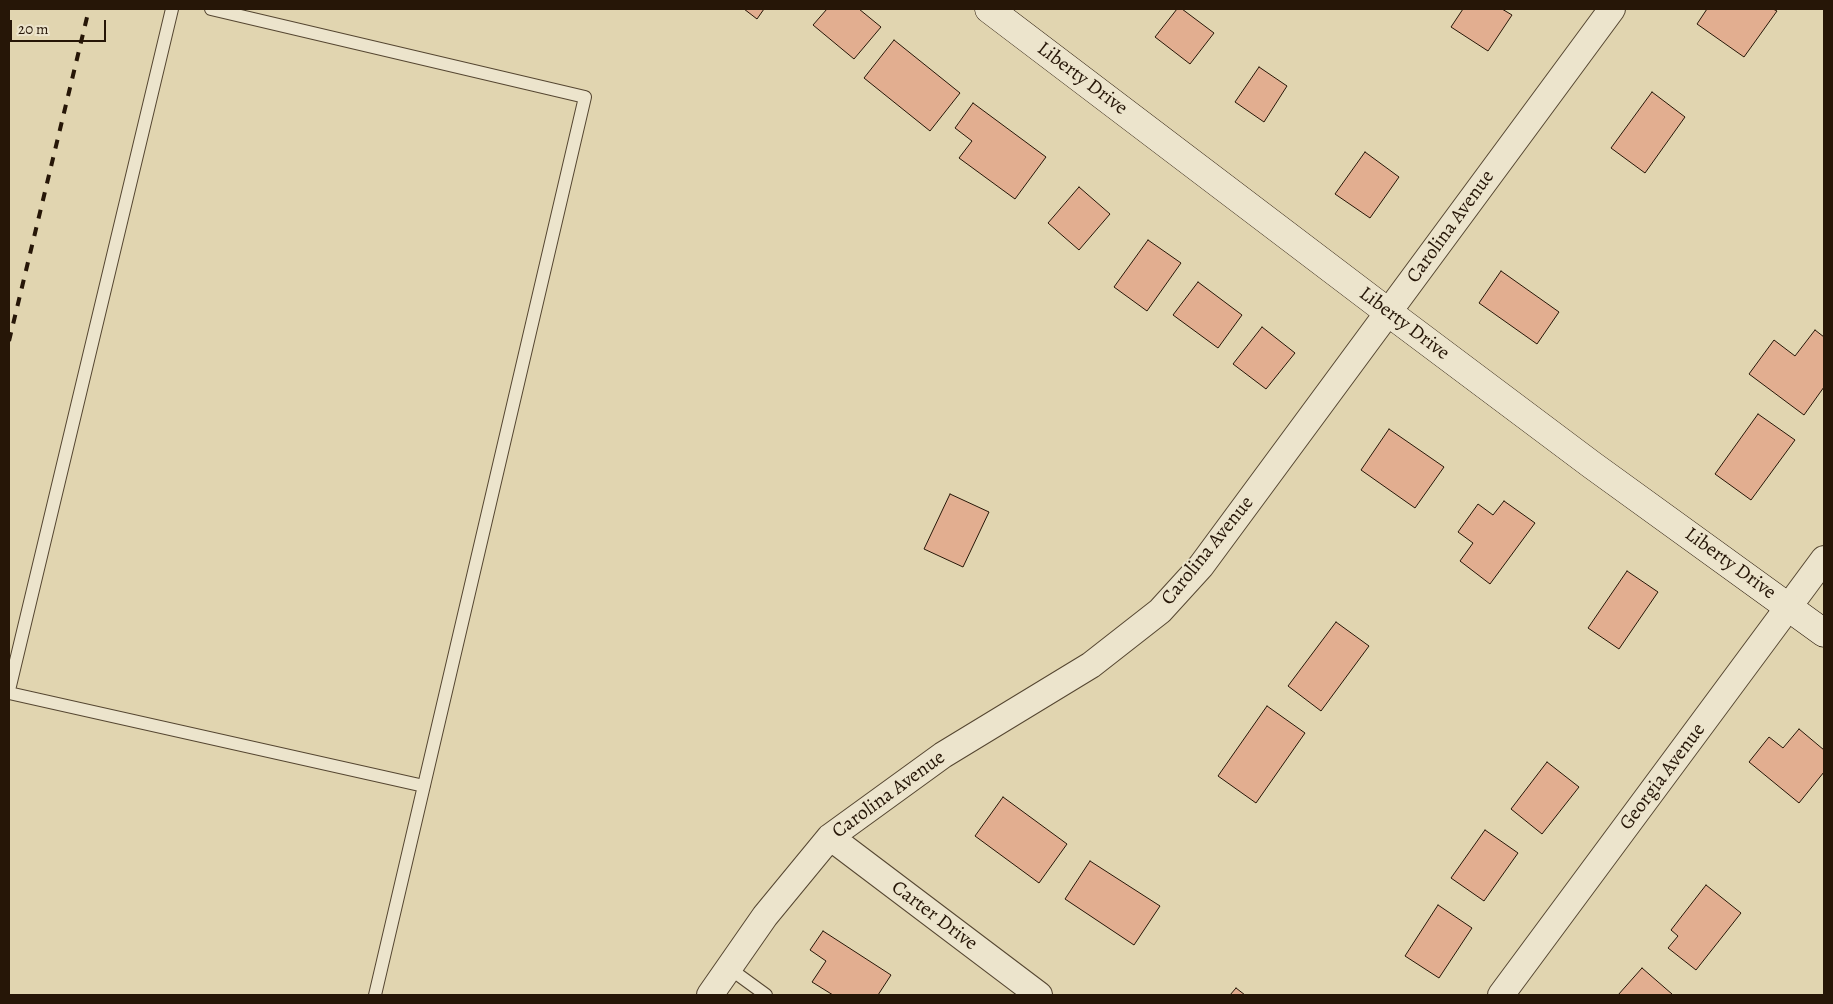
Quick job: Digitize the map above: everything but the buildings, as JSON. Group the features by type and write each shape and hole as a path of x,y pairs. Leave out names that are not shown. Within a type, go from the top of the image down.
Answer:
{"street":[{"name":"Liberty Drive","path":"989,9 1592,465 1824,632"},
{"name":"Carolina Avenue","path":"710,995 765,916 830,837 943,755 1091,665 1160,611 1201,566 1612,9"},
{"name":"Georgia Avenue","path":"1501,995 1824,559"},
{"name":"Carter Drive","path":"830,837 1038,995"}],"lane":[{"path":"172,9 9,692 424,786"},
{"path":"211,9 585,97 375,995"},
{"path":"729,968 766,995"}],"railway":[{"path":"9,341 89,9"}]}
